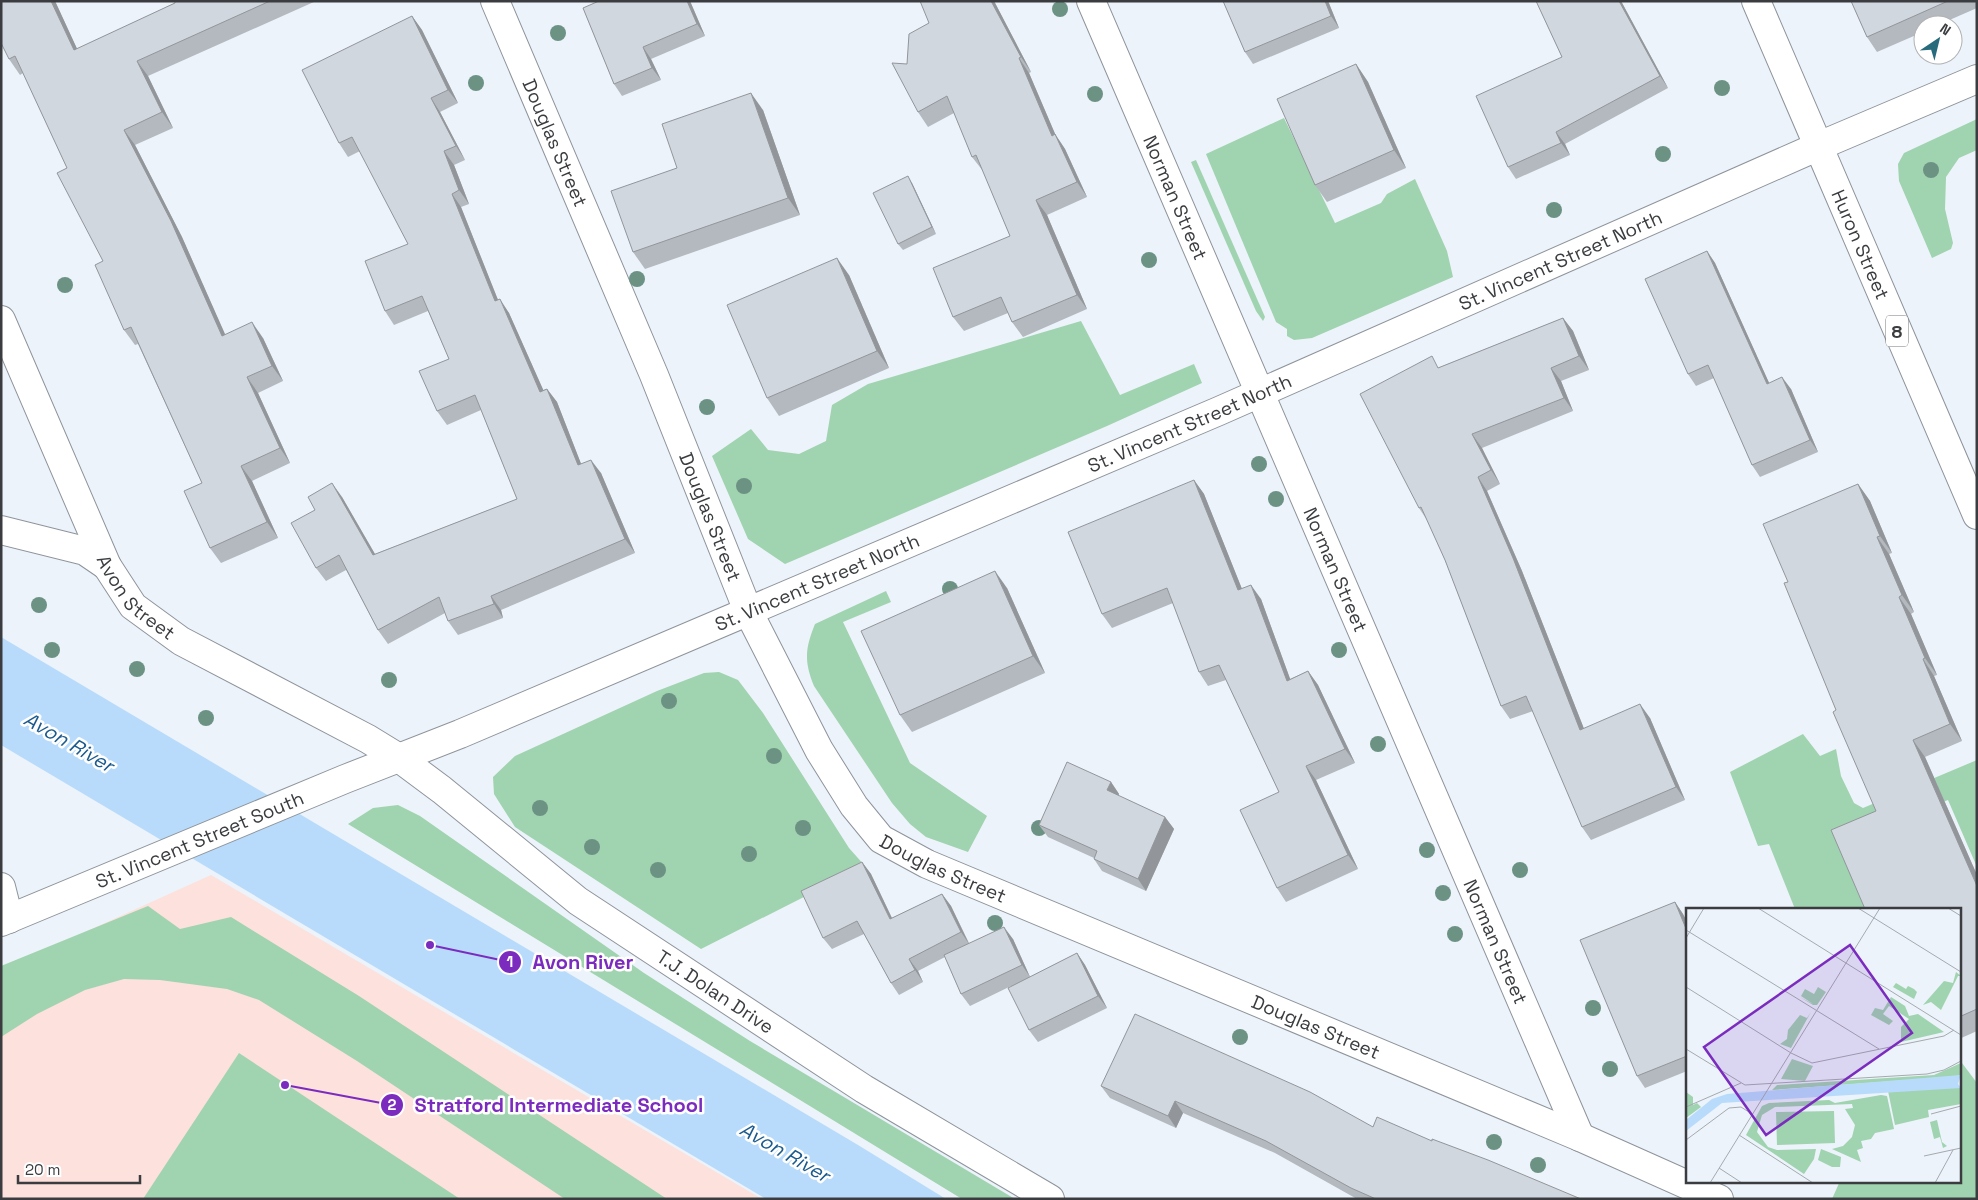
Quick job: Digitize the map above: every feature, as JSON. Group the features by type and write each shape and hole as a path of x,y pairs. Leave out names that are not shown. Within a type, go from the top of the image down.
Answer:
{"street":[{"name":"Douglas Street","path":"495,1 654,375 748,611 819,750 854,806 881,839 927,864 1580,1137 1719,1199"},
{"name":"Norman Street","path":"1091,1 1258,393 1580,1137"},
{"name":"Huron Street","path":"1756,1 1977,515"},
{"name":"St. Vincent Street North","path":"399,758 1258,393 1977,78"},
{"name":"Avon Street","path":"1,320 107,566 133,606 181,641 368,739 399,758"},
{"path":"1,530 85,551 107,566"},
{"name":"St. Vincent Street South","path":"5,921 124,870 399,758"},
{"name":"T.J. Dolan Drive","path":"399,758 442,790 578,901 864,1089 1050,1199"},
{"path":"1,886 5,921"}],"shaded area":[{"path":"211,875 762,1199 1,1199 1,970"}],"green space":[{"path":"1284,118 1335,223 1381,203 1387,194 1415,179 1447,251 1453,277 1312,338 1294,340 1287,336 1287,329 1276,322 1206,154"},
{"path":"1977,119 1977,150 1959,158 1946,177 1945,209 1953,243 1951,249 1932,258 1899,181 1898,164 1904,153"},
{"path":"1196,160 1265,317 1263,321 1256,311 1191,162"},
{"path":"1081,321 1120,395 1194,364 1202,383 1107,426 785,564 748,539 712,456 751,429 768,450 799,454 826,441 832,405 868,384"},
{"path":"886,591 891,602 843,622 910,763 987,816 968,852 926,837 910,824 892,803 814,686 811,677 807,655 809,641 815,624"},
{"path":"719,672 738,680 763,713 849,848 865,866 701,949 515,827 494,794 493,777 515,756 657,691 704,673"},
{"path":"1803,734 1820,756 1836,749 1841,776 1854,803 1863,808 1977,760 1977,867 1948,800 1839,842 1865,908 1795,908 1769,844 1758,846 1730,772"},
{"path":"398,805 420,816 644,973 750,1041 1015,1199 962,1199 348,824 373,808"},
{"path":"148,906 180,929 231,917 359,996 667,1199 565,1199 357,1061 259,1000 227,989 160,980 124,979 85,990 37,1014 1,1037 1,966"},
{"path":"239,1053 460,1199 143,1199"},
{"path":"1960,1060 1977,1083 1977,1199 1832,1199 1840,1182 1960,1182"}],"water":[{"name":"Avon River","path":"1,637 946,1199 766,1199 1,745"}],"building":[{"path":"1,1 51,1 74,50 175,3 175,1 270,1 137,61 162,112 124,130 171,221 222,336 252,322 272,366 247,377 280,448 241,466 267,522 210,548 184,491 202,483 131,327 124,330 95,265 103,261 57,173 67,168 15,56 9,59 1,43"},
{"path":"599,1 687,1 697,24 643,47 652,68 614,84 583,8"},
{"path":"920,1 991,1 1021,57 1019,58 1052,136 1055,134 1077,182 1036,200 1077,295 1012,322 1001,297 953,317 933,268 1010,236 976,155 972,157 947,96 918,112 892,63 907,64 909,34 929,23"},
{"path":"1223,1 1325,1 1331,16 1245,52"},
{"path":"1536,1 1619,1 1660,76 1556,132 1561,143 1508,167 1476,96 1562,57"},
{"path":"1851,1 1948,1 1913,15 1867,37"},
{"path":"412,16 448,90 431,98 456,146 444,151 459,190 452,194 495,301 500,299 540,392 547,389 578,465 591,460 625,539 491,596 494,604 448,621 439,597 378,630 339,555 316,568 291,523 315,510 308,497 332,483 373,555 517,499 475,395 437,411 419,371 449,359 422,296 385,311 365,261 408,244 352,137 339,143 302,70"},
{"path":"1356,64 1394,150 1315,185 1277,99"},
{"path":"751,93 788,198 633,252 611,191 677,168 662,124"},
{"path":"908,176 932,227 898,244 873,193"},
{"path":"1707,251 1767,384 1782,377 1810,440 1752,465 1708,365 1688,374 1645,279"},
{"path":"837,258 877,351 767,398 727,305"},
{"path":"1563,318 1579,356 1551,368 1564,398 1472,434 1491,470 1478,477 1513,558 1580,730 1640,704 1676,787 1582,827 1526,696 1501,706 1445,560 1421,507 1419,508 1360,394 1432,356 1438,368"},
{"path":"1194,480 1238,590 1251,585 1287,681 1308,671 1345,749 1306,766 1348,855 1277,888 1240,810 1279,792 1219,665 1199,672 1167,588 1102,614 1068,532"},
{"path":"1858,484 1880,536 1877,537 1902,595 1899,597 1950,724 1913,740 1977,886 1977,1009 1960,1017 1960,908 1865,908 1831,830 1876,811 1833,712 1836,710 1784,583 1788,582 1763,524"},
{"path":"995,571 1033,656 900,715 861,631"},
{"path":"1067,762 1111,782 1107,790 1165,817 1138,879 1094,859 1097,851 1039,825"},
{"path":"862,862 890,919 942,894 961,932 909,959 915,970 891,983 857,921 823,938 801,891"},
{"path":"1675,902 1686,929 1686,1056 1637,1076 1580,940"},
{"path":"1004,927 1022,965 961,994 944,955"},
{"path":"1077,953 1098,996 1029,1030 1008,988"},
{"path":"1135,1014 1310,1092 1373,1127 1377,1117 1432,1141 1432,1139 1488,1160 1581,1199 1376,1199 1351,1188 1266,1141 1175,1101 1168,1116 1101,1086"}],"place":[{"name":"Avon River","path":"430,945"},
{"name":"Stratford Intermediate School","path":"285,1085"}]}
